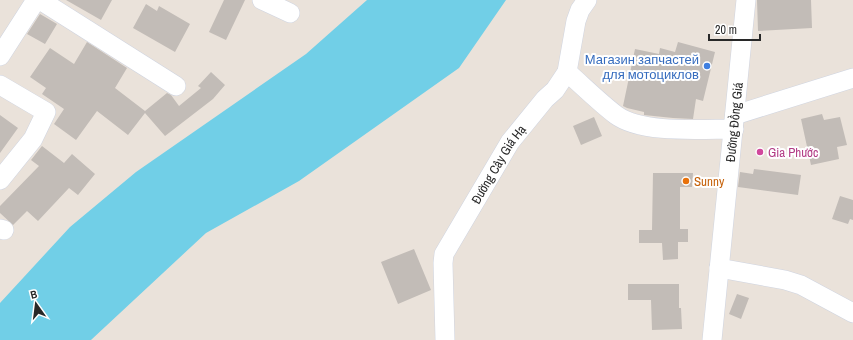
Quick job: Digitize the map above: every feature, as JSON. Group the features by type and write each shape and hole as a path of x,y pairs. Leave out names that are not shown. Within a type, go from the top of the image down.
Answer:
{"street":[{"path":"0,56 36,0"},
{"path":"40,0 176,86"},
{"path":"262,0 290,13"},
{"name":"Đường Cây Giá Hạ","path":"445,340 444,254 510,142 545,99 555,90 567,72 576,21 586,0"},
{"name":"Đường Đồng Giá","path":"712,340 746,0"},
{"path":"567,72 616,115 647,127 659,128 734,122 853,78"},
{"path":"0,85 46,112 33,139 0,180"},
{"path":"719,268 785,280 801,285 853,313"}],"water":[{"path":"367,0 506,0 459,68 299,181 206,233 91,340 0,340 0,303 70,227 136,172 306,54"}],"building":[{"path":"66,0 112,0 101,20"},
{"path":"224,0 245,0 226,40 209,32"},
{"path":"757,0 811,0 812,28 758,31"},
{"path":"146,4 157,11 159,6 190,24 175,52 133,28"},
{"path":"40,14 57,24 45,44 27,34"},
{"path":"87,42 127,68 115,88 145,111 167,93 171,95 179,106 201,88 198,86 211,72 225,85 213,99 165,136 145,113 128,135 97,111 76,140 54,124 64,109 42,94 46,88 30,77 50,48 74,64"},
{"path":"678,42 715,52 703,101 696,99 693,119 644,115 644,112 623,106 635,49 659,54 660,48 675,52"},
{"path":"822,114 824,120 840,117 847,145 837,147 839,159 811,165 801,119"},
{"path":"0,115 18,128 0,153"},
{"path":"594,117 602,136 581,145 573,126"},
{"path":"42,146 64,163 72,154 95,174 78,195 69,188 38,221 27,211 13,225 0,213 0,206 39,166 31,160"},
{"path":"754,169 801,175 798,195 738,187 740,172 753,174"},
{"path":"653,173 693,173 692,187 680,187 680,229 688,229 688,242 678,242 678,259 663,260 662,243 639,243 639,230 652,230"},
{"path":"840,196 853,200 853,220 850,219 848,224 832,219"},
{"path":"414,249 431,290 398,304 381,262"},
{"path":"628,284 679,284 679,308 681,308 682,329 652,330 651,300 628,300"},
{"path":"737,294 749,298 741,319 729,314"}],"place":[{"name":"Магазин запчастей для мотоциклов","path":"707,66"},
{"name":"Gia Phước","path":"760,152"},
{"name":"Sunny","path":"686,181"}]}
